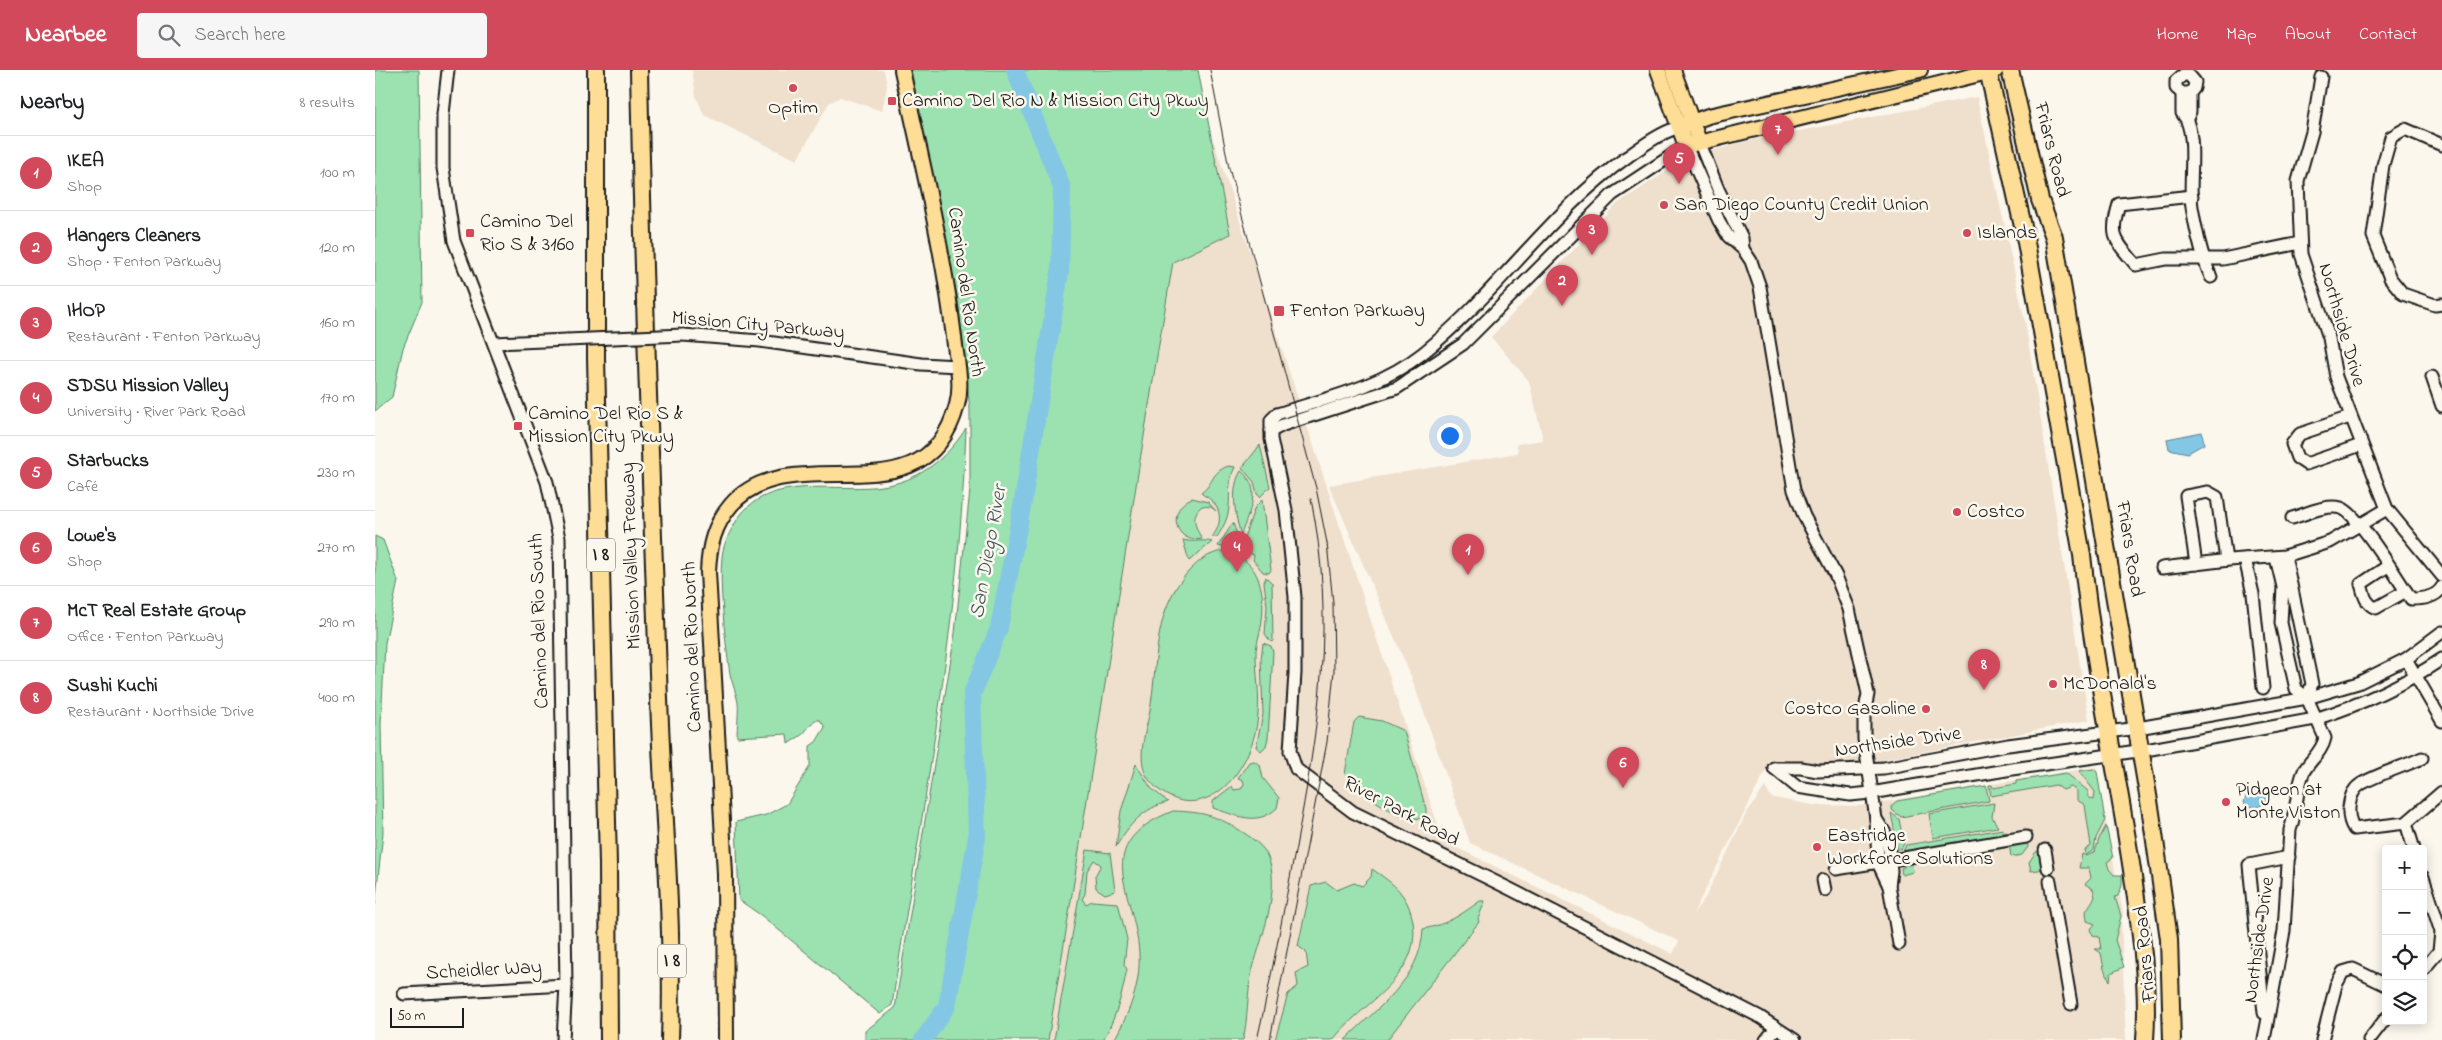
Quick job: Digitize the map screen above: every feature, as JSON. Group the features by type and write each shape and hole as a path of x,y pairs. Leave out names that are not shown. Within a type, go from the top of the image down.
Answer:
{"highway":[{"name":"Mission Valley Freeway","path":"596,70 596,358 608,854 609,1040"},
{"name":"Mission Valley Freeway","path":"639,70 644,320 663,802 672,973 670,1040"},
{"name":"Friars Road","path":"1991,70 2023,231 2080,546 2112,755 2124,817 2142,940 2145,1040"},
{"name":"Friars Road","path":"2010,70 2039,200 2054,238 2142,751 2169,939 2172,1040"}],"main road":[{"name":"Camino del Rio North","path":"726,1040 725,874 708,572 708,555 714,532 722,516 735,500 762,482 795,475 865,474 893,471 927,454 937,445 953,418 959,388 940,245 902,70"},
{"path":"1658,70 1693,143 1817,115 1991,70"},
{"path":"1673,70 1685,125"},
{"path":"1685,125 1708,116 1920,70"}],"street":[{"name":"Camino del Rio South","path":"448,70 443,114 443,168 454,241 547,482 559,538 566,985 563,1040"},
{"path":"2185,73 2195,85 2186,93 2178,91 2176,85 2185,73"},
{"name":"Northside Drive","path":"2321,77 2312,132 2298,181 2301,254 2329,338 2335,377 2387,509 2442,576"},
{"path":"2186,93 2190,112 2187,118 2192,196 2203,259 2211,277"},
{"path":"1685,125 1669,130 1641,147 1590,186 1453,326 1423,353 1391,375 1369,386 1277,414 1271,420 1271,431 1283,425 1397,388 1463,344 1612,195 1693,143"},
{"path":"2442,145 2405,129 2391,138 2383,165 2373,236 2390,278 2403,294 2435,305 2442,304"},
{"path":"1693,143 1719,221 1728,236 1743,249 1751,261 1761,287 1794,490 1812,534 1825,555 1843,592 1851,617 1868,694 1864,715 1868,769 1876,819 1878,862 1889,886 1899,944"},
{"path":"1693,143 1719,189 1742,238 1743,249"},
{"name":"Northside Drive","path":"2192,196 2119,204 2112,226 2118,243 2136,265 2166,259 2242,256 2300,243"},
{"name":"Mission City Parkway","path":"494,343 683,335 759,341 921,364 957,366"},
{"path":"2432,377 2442,406"},
{"path":"1325,412 1331,403 1342,394"},
{"name":"Northside Drive","path":"2350,417 2300,434 2292,444 2297,458 2305,464 2361,445"},
{"name":"River Park Road","path":"1271,431 1286,510 1294,582 1295,673 1290,751 1296,769 1353,812 1752,1013 1795,1040"},
{"path":"2196,564 2186,496 2208,492 2217,497 2226,560"},
{"path":"2292,518 2327,508 2340,508 2349,512 2411,599 2425,599 2441,590 2442,587"},
{"path":"2162,568 2226,560 2281,557 2330,542 2387,509"},
{"name":"Northside Drive","path":"2281,557 2293,597 2312,684 2307,698"},
{"name":"Northside Drive","path":"2264,1040 2284,931 2290,830 2296,814 2300,783 2304,772 2323,745 2325,738 2307,698 2296,689 2281,623 2283,587 2281,557"},
{"path":"2245,559 2253,594 2263,688"},
{"path":"2388,566 2361,584 2364,597 2370,606 2376,608 2406,592"},
{"path":"2281,601 2288,595 2293,597"},
{"name":"Northside Drive","path":"2442,632 2406,659 2358,683 2307,698 2138,728 2008,745 1868,769 1818,772 1801,768 1774,768 1797,787 1850,794 1871,793 2011,769 2142,751 2315,719 2365,700 2417,676 2442,659"},
{"path":"2406,659 2442,721"},
{"path":"2422,758 2359,785 2349,803 2349,821 2355,829 2406,823 2442,792"},
{"path":"2406,823 2413,845"},
{"path":"1898,859 2011,836 2026,837"},
{"path":"2045,850 2048,868"},
{"name":"Northside Drive","path":"2266,1027 2249,865 2289,857"},
{"path":"1835,870 1873,863"},
{"path":"2050,881 2071,1004"},
{"path":"2427,889 2441,932 2439,951 2427,965"},
{"path":"2322,1040 2337,985 2343,972 2353,970 2382,983"},
{"name":"Scheidler Way","path":"404,994 566,985"},
{"path":"2369,1040 2382,1023"},
{"path":"1766,1040 1776,1028"}],"shaded area":[{"path":"692,70 884,70 887,86 882,111 840,97 829,103 797,160 704,115 696,96"},
{"path":"1977,97 2025,322 2089,720 1834,769 1770,762 1693,914 1705,898 1746,814 1765,787 1771,797 1774,798 1813,805 1859,806 2096,767 2123,914 2121,920 2126,1040 1046,1040 1162,154 1214,142 1443,841 1673,954 1679,941 1470,843 1411,676 1329,485 1518,453 1517,444 1543,440 1529,381 1491,337 1617,204 1685,159 1747,141"}],"green space":[{"path":"375,70 419,70 422,302 403,348 392,397 375,411"},
{"path":"911,70 1198,70 1230,234 1173,262 1048,1040 865,1040 865,1031 895,1008 955,633 970,490 970,410 958,300"},
{"path":"966,428 956,573 938,717 892,1005 880,1014 762,916 739,900 736,822 766,815 787,804 810,766 810,746 816,742 825,727 820,720 815,720 803,734 788,744 787,734 737,737 738,703 730,672 723,612 721,569 723,553 726,541 734,525 748,507 766,496 786,490 876,487 897,483 918,475 937,462 953,446"},
{"path":"1260,445 1270,487 1260,497 1257,494 1254,482 1242,468"},
{"path":"1228,466 1235,467 1230,482 1228,515 1217,537 1212,537 1219,523 1219,514 1215,504 1201,493 1218,472"},
{"path":"1241,471 1252,485 1253,493 1250,509 1241,535 1235,511 1235,494"},
{"path":"1192,498 1208,502 1216,511 1211,507 1202,506 1196,514 1195,522 1202,539 1185,537 1177,524 1176,517 1179,509"},
{"path":"1262,500 1271,570 1269,573 1263,572 1253,560 1254,555 1249,553 1243,540 1255,507"},
{"path":"1233,523 1242,549 1241,550 1218,546"},
{"path":"375,536 383,540 398,581 385,643 381,724 383,833 375,905"},
{"path":"1183,540 1205,541 1212,542 1189,561"},
{"path":"1222,551 1244,559 1257,575 1260,585 1263,608 1256,650 1259,699 1256,729 1245,760 1225,787 1212,796 1198,801 1182,801 1166,795 1157,788 1149,780 1143,766 1142,748 1151,704 1157,650 1164,616 1178,584 1201,560"},
{"path":"1266,577 1272,583 1273,641 1271,642 1265,634 1267,606 1264,582"},
{"path":"1263,643 1271,646 1273,652 1268,738 1266,746 1261,751 1256,747 1263,714 1261,659"},
{"path":"1359,717 1382,721 1404,731 1426,809 1426,816 1418,819 1395,813 1371,798 1345,774 1354,722"},
{"path":"1254,761 1260,765 1263,778 1279,798 1277,808 1262,817 1246,818 1213,808 1213,801 1232,786 1234,790 1241,789 1244,784 1243,780 1238,778 1249,762"},
{"path":"1136,764 1151,788 1168,802 1151,808 1137,818 1116,847 1121,811"},
{"path":"2094,769 2097,772 2105,820 2096,838 2094,850 2086,855 2085,850 2091,846 2085,805 2077,800 2077,791 2071,787 2063,790 2056,785 1991,796 1989,785 1992,785 1993,788 2016,784 2016,781 2066,773 2088,791 2088,797 2094,800 2095,792 2079,771"},
{"path":"1986,786 1989,801 1901,817 1892,810 1892,805 1897,801"},
{"path":"1994,803 1992,817 1998,827 1933,838 1929,814"},
{"path":"1173,811 1209,815 1232,826 1262,847 1271,867 1271,898 1251,976 1243,1040 1114,1040 1125,1020 1133,998 1139,965 1136,930 1123,871 1124,854 1131,839 1147,824"},
{"path":"1891,813 1899,819 1904,844 1901,849 1898,849"},
{"path":"2106,826 2113,858 2107,862 2109,869 2114,875 2122,875 2122,886 2118,896 2115,897 2121,916 2115,940 2124,967 2111,973 2110,981 2104,969 2101,953 2095,949 2101,949 2099,937 2093,935 2090,930 2095,924 2087,921 2086,911 2095,897 2093,889 2085,884 2091,878 2089,868 2079,868 2082,854 2087,856 2095,852"},
{"path":"2003,829 2003,833 2007,832 2008,837 1901,856 1906,845"},
{"path":"2027,840 2028,847 2022,855 2011,857 2009,843"},
{"path":"2005,844 2005,848 1912,863 1913,872 1902,875 1903,861"},
{"path":"1087,850 1110,853 1115,891 1105,894 1096,888 1095,876 1101,865 1094,860 1087,871 1085,894 1082,899 1086,904 1092,901 1118,903 1127,939 1124,965 1127,969 1118,1006 1103,1040 1054,1040"},
{"path":"2042,851 2045,869 2031,871 2029,862 2036,852"},
{"path":"1372,869 1399,891 1411,912 1413,941 1408,958 1399,974 1333,1040 1275,1040 1288,994 1298,986 1296,973 1308,967 1306,952 1298,946 1311,886 1326,882 1337,890 1354,883 1362,886 1371,877"},
{"path":"1480,901 1485,901 1478,919 1479,922 1387,1040 1345,1040 1383,1004 1406,978 1420,947 1423,929 1453,919"}],"water":[{"path":"2202,432 2204,444 2188,453 2169,449 2167,439"},
{"path":"2258,792 2267,796 2264,804 2254,807 2244,803 2246,796"}],"waterway":[{"name":"San Diego River","path":"923,1040 947,1006 977,837 972,694 999,628 1023,501 1060,272 1062,188 1015,70"}],"tram line":[{"path":"1210,70 1229,168 1316,488 1327,543 1333,603 1334,671 1327,742 1270,1040"},
{"path":"1257,1040 1296,847 1317,716 1323,631 1322,588 1311,499"}],"place":[{"name":"Optim","path":"793,88"},
{"name":"Camino Del Rio N & Mission City Pkwy","path":"892,101"},
{"name":"McT Real Estate Group","path":"1778,155"},
{"name":"Starbucks","path":"1679,184"},
{"name":"San Diego County Credit Union","path":"1664,205"},
{"name":"Camino Del Rio S & 3160","path":"470,233"},
{"name":"Islands","path":"1967,233"},
{"name":"IHOP","path":"1592,255"},
{"name":"Hangers Cleaners","path":"1562,306"},
{"name":"Fenton Parkway","path":"1279,311"},
{"name":"Camino Del Rio S & Mission City Pkwy","path":"518,426"},
{"name":"Costco","path":"1957,512"},
{"name":"SDSU Mission Valley","path":"1237,572"},
{"name":"IKEA","path":"1468,575"},
{"name":"McDonald's","path":"2053,684"},
{"name":"Sushi Kuchi","path":"1984,690"},
{"name":"Costco Gasoline","path":"1926,709"},
{"name":"Lowe's","path":"1623,788"},
{"name":"Pidgeon at Monte Viston","path":"2226,802"},
{"name":"Eastridge Workforce Solutions","path":"1817,847"}]}
